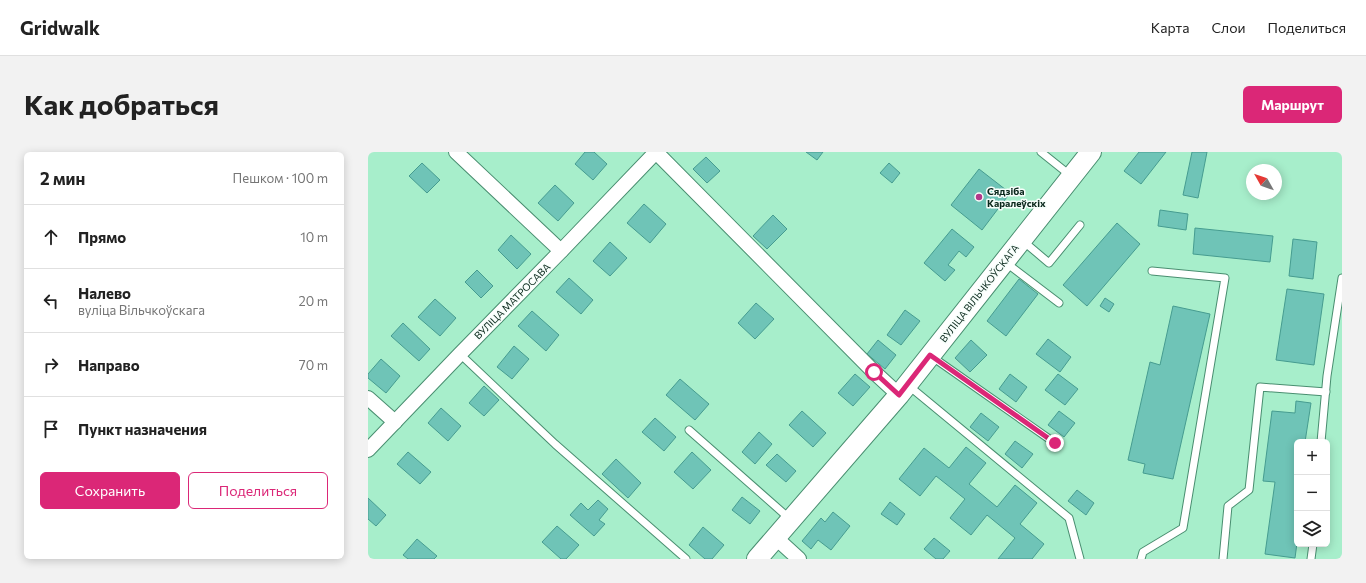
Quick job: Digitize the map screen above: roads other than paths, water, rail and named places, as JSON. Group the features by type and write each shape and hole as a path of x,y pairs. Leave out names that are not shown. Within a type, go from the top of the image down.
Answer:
{"main road":[{"name":"ВУЛІЦА ВІЛЬЧКОЎСКАГА","path":"757,559 903,389 1091,152"}],"street":[{"path":"456,152 561,251"},
{"path":"656,152 874,372 903,389"},
{"name":"ВУЛІЦА МАТРОСАВА","path":"368,450 656,152"},
{"path":"368,398 395,422"},
{"path":"776,538 799,559"}],"lane":[{"path":"1041,152 1072,176"},
{"path":"1022,240 1048,263 1080,225"},
{"path":"1004,261 1059,303"},
{"path":"1141,559 1143,552 1183,528 1225,278 1152,271"},
{"path":"1322,439 1326,392 1342,278"},
{"path":"460,354 555,444 686,559"},
{"path":"930,355 1055,443"},
{"path":"1223,559 1228,506 1249,490 1260,387 1326,392"},
{"path":"903,389 1069,518 1080,559"},
{"path":"689,430 792,520"},
{"path":"1311,559 1313,547"}],"place":[{"name":"Сядзіба Каралеўскіх","path":"979,197"}]}
